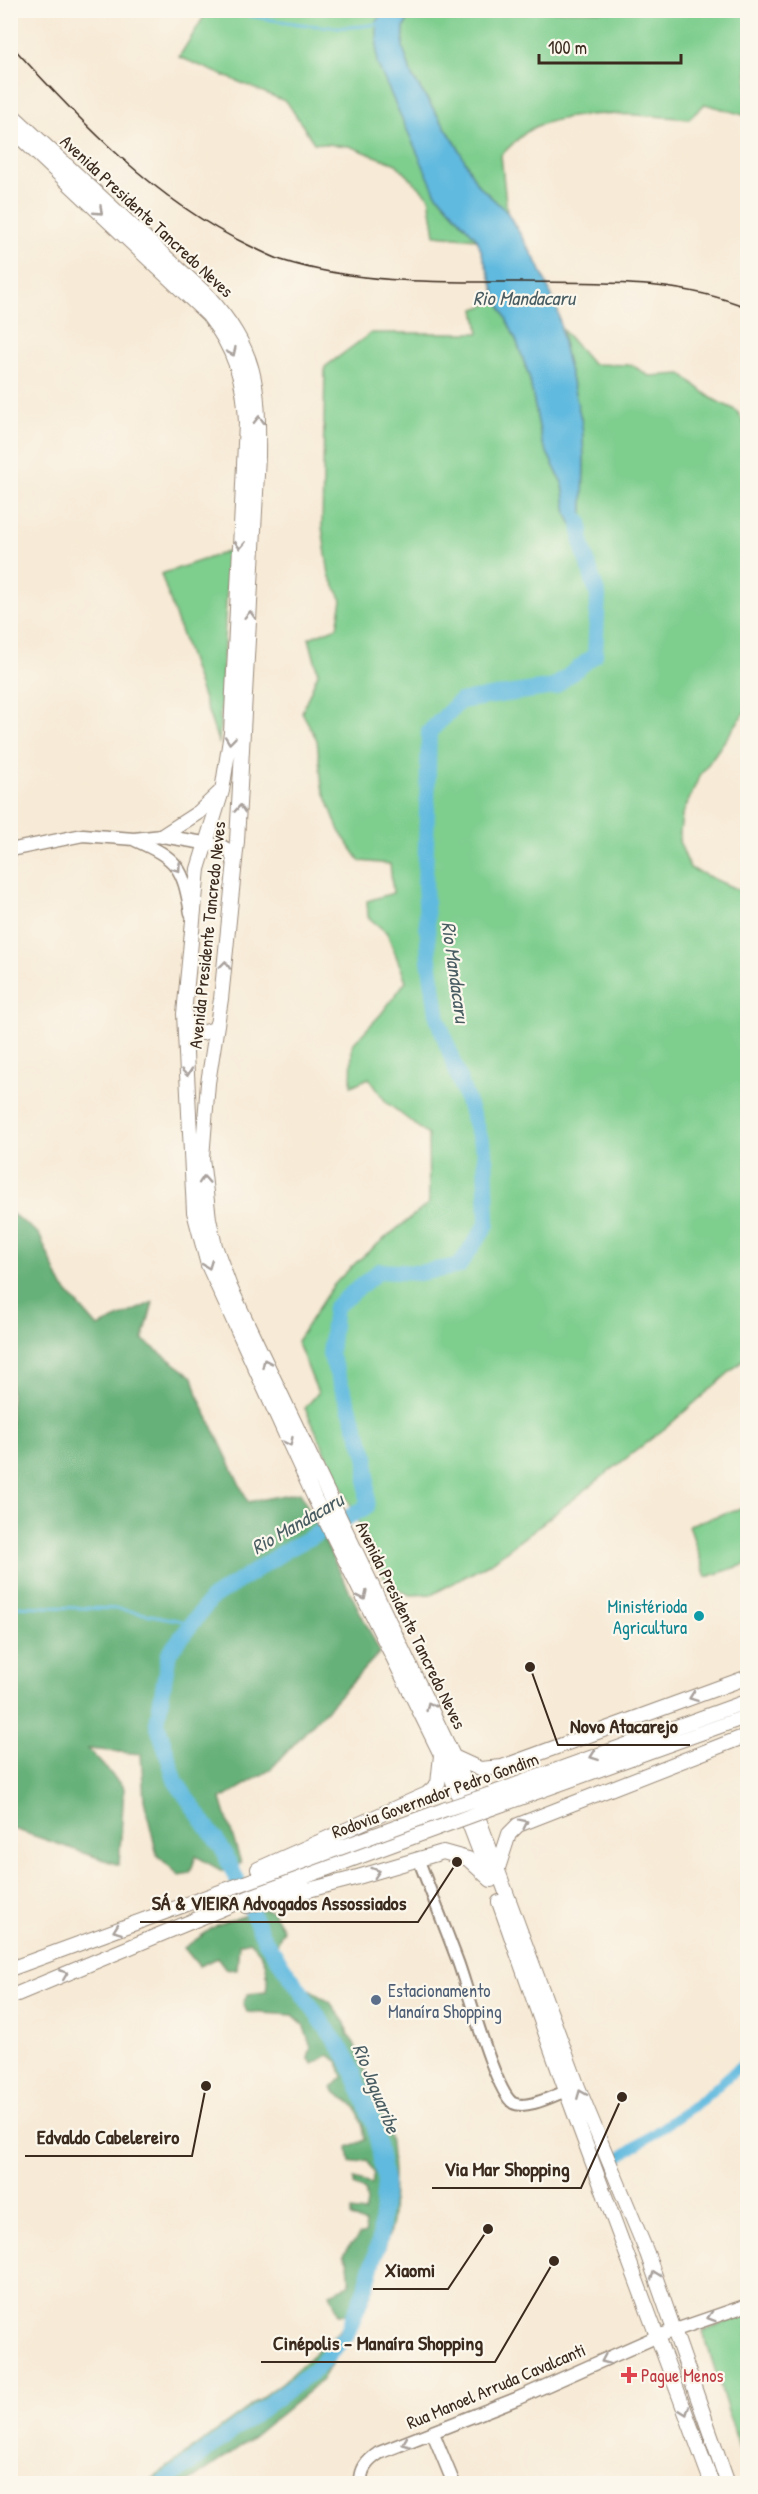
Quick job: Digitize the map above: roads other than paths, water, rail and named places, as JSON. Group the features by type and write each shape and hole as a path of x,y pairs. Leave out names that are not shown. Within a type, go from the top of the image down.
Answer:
{"main road":[{"name":"Avenida Presidente Tancredo Neves","path":"10,113 207,295 232,324 250,361 259,405 243,756 235,868 208,1083 202,1158 206,1201 213,1237 230,1287 321,1495"},
{"name":"Avenida Presidente Tancredo Neves","path":"10,128 190,297 222,333 237,362 245,401 246,423 231,734 222,791 198,869 184,1014 194,1212 201,1245 216,1283 321,1495 441,1755 469,1805"},
{"path":"162,836 199,812 222,791"},
{"path":"10,850 83,835 134,839 162,836 206,841 227,848 232,854 235,868"},
{"path":"134,839 164,853 176,865 186,885 192,918"},
{"path":"184,1014 202,1033 210,1032 217,1023"},
{"name":"Avenida Presidente Tancredo Neves","path":"342,1540 456,1758 469,1805"},
{"path":"456,1758 480,1769 502,1767 747,1677"},
{"name":"Rodovia Governador Pedro Gondim","path":"253,1899 451,1823 490,1801 747,1701"},
{"name":"Rodovia Governador Pedro Gondim","path":"245,1880 446,1809 490,1801 747,1716"},
{"path":"494,1875 509,1834 518,1825 747,1735"},
{"path":"10,1969 187,1905 427,1794 438,1784 441,1755"},
{"path":"469,1805 566,2091 712,2484"},
{"path":"10,1997 253,1899 351,1879 434,1853 452,1852 468,1858 494,1875 647,2253 728,2484"},
{"name":"Rua Manoel Arruda Cavalcanti","path":"361,2482 366,2464 373,2457 516,2399 658,2336 747,2305"},
{"path":"433,2433 454,2484"}],"street":[{"path":"418,1858 459,1964 500,2084 511,2102 528,2104 566,2091"}],"water":[{"name":"Rio Mandacaru","path":"382,11 411,11 404,28 403,48 412,76 456,144 477,184 507,212 538,264 558,311 564,348 582,423 584,459 582,546 567,514 563,485 542,442 529,376 517,342 498,301 477,239 435,192 377,63 377,22"}],"waterway":[{"path":"10,14 16,10"},
{"path":"216,10 320,26 362,26 381,23"},
{"name":"Rio Mandacaru","path":"162,2484 317,2368 347,2334 367,2283 380,2238 385,2182 375,2128 348,2059 264,1939 223,1850 176,1782 157,1723 169,1653 211,1599 285,1551 367,1507 367,1457 330,1354 335,1307 379,1271 419,1273 459,1266 487,1224 485,1151 438,1019 429,960 425,885 429,732 460,701 554,687 595,655 598,596 582,545 580,522"},
{"path":"10,1606 119,1609 193,1623"},
{"name":"Rio Jaguaribe","path":"620,2157 702,2100 748,2059"}],"tram line":[{"path":"10,44 91,130 150,182 214,227 281,260 339,274 369,278 459,282 635,284 693,291 748,308"}],"place":[{"name":"Ministérioda Agricultura","path":"699,1616"},
{"name":"Novo Atacarejo","path":"530,1667"},
{"name":"SÁ & VIEIRA Advogados Assossiados","path":"457,1862"},
{"name":"Estacionamento Manaíra Shopping","path":"376,2000"},
{"name":"Edvaldo Cabelereiro","path":"206,2086"},
{"name":"Via Mar Shopping","path":"622,2097"},
{"name":"Xiaomi","path":"488,2229"},
{"name":"Cinépolis - Manaíra Shopping","path":"554,2261"},
{"name":"Pague Menos","path":"629,2375"}]}
